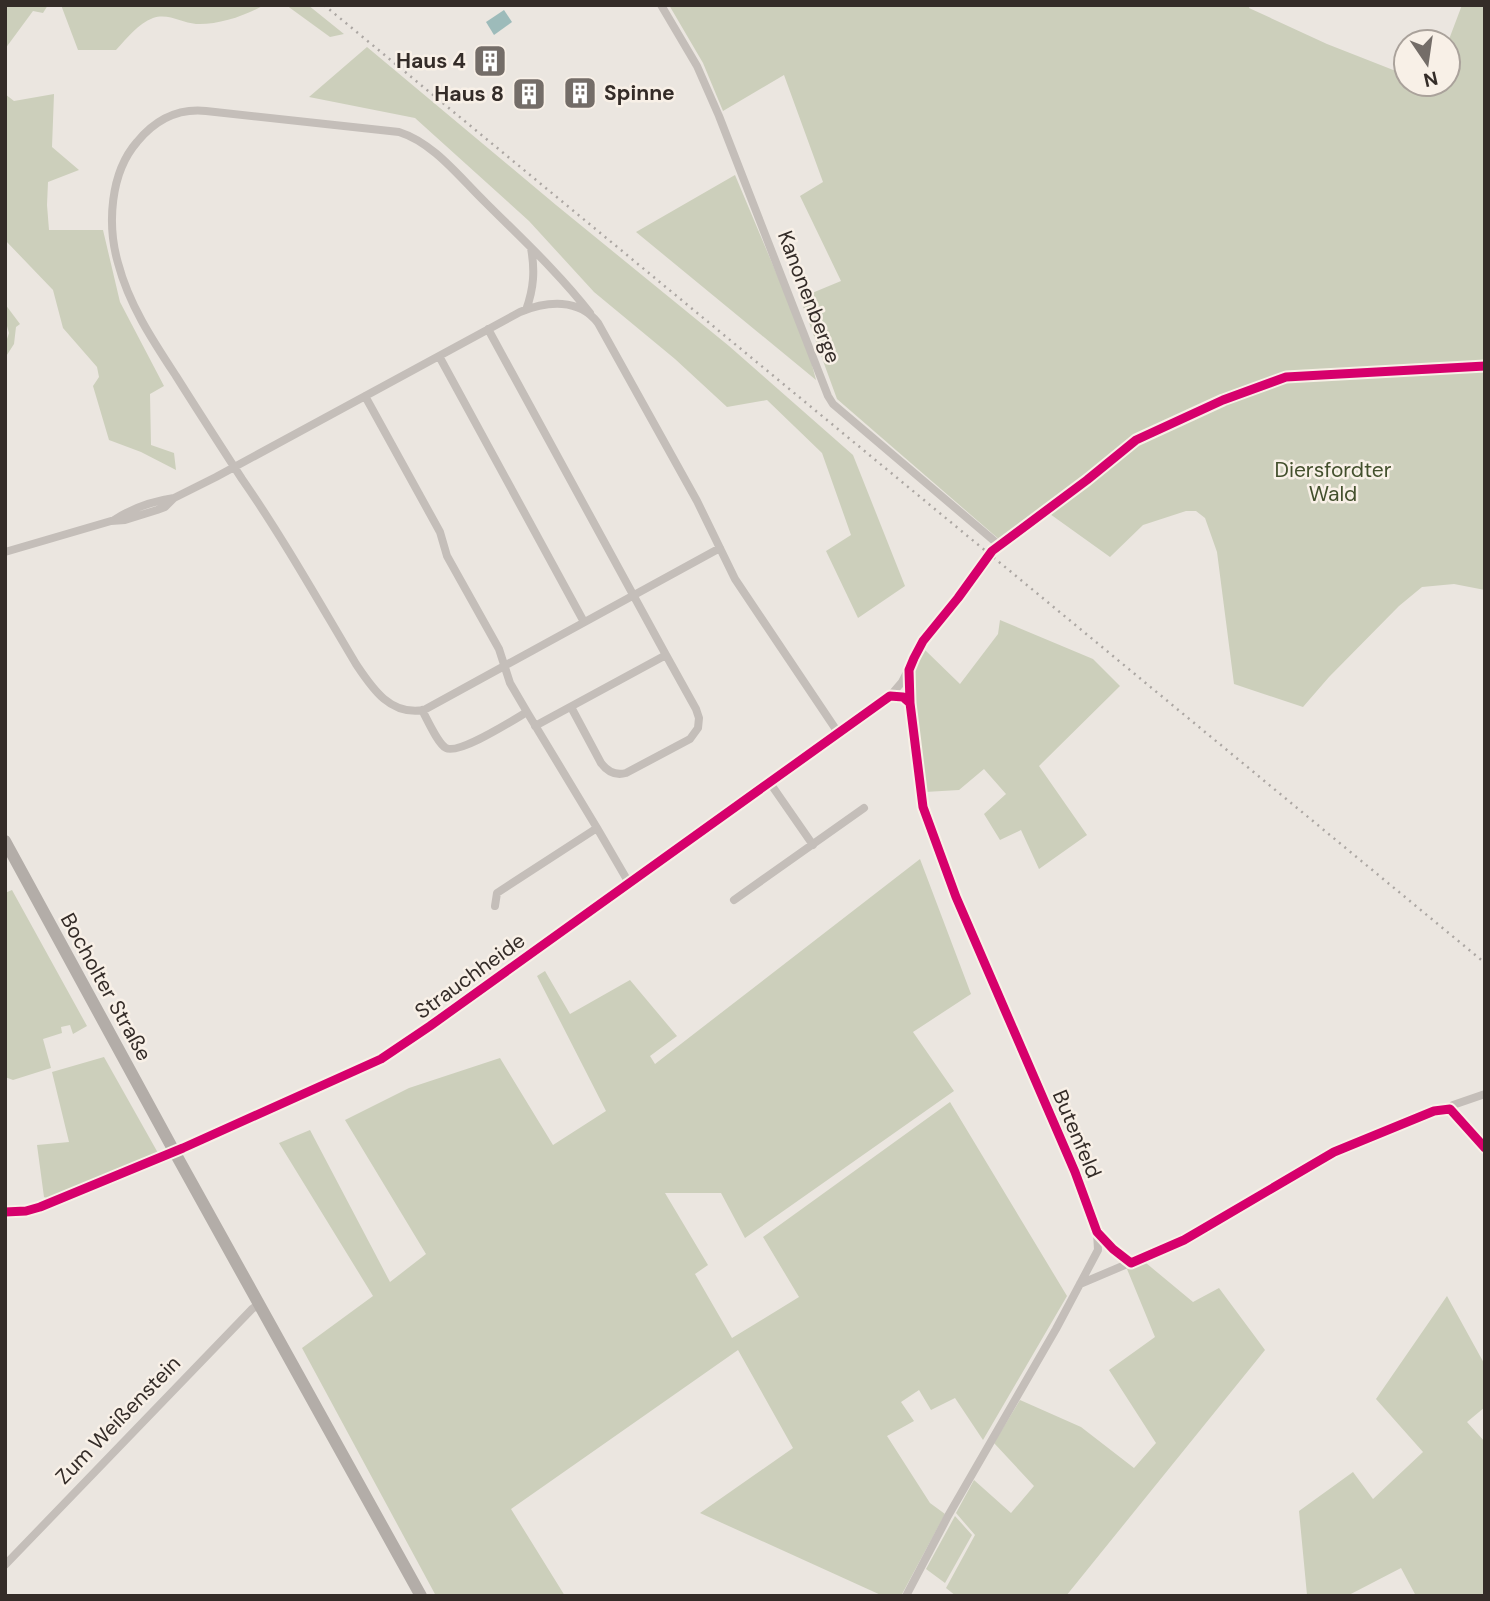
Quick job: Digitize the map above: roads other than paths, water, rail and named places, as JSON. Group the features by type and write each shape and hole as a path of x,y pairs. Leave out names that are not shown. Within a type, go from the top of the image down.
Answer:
{"main road":[{"name":"Bocholter Straße","path":"5,841 176,1154"},
{"path":"176,1154 421,1596"}],"street":[{"name":"Kanonenberge","path":"661,5 697,66 713,103 828,396 999,545"},
{"path":"720,548 422,710 398,707 383,699 356,664 142,322 128,292 118,264 113,233 115,188 129,152 155,124 172,114 195,110 399,132 411,136 430,149 573,291 590,313 697,501 720,548 735,579 839,734"},
{"path":"526,310 534,279 531,248"},
{"path":"5,552 165,507 174,498 526,310 541,305 559,304 577,307 590,313"},
{"path":"488,329 696,709 698,728 690,739 632,771 613,773 604,767 570,707"},
{"path":"439,356 584,622"},
{"path":"365,396 440,532 447,556 499,649 510,683 629,883"},
{"name":"Strauchheide","path":"5,1212 40,1207 176,1154 380,1059 430,1026 890,696 902,682 923,641 999,545"},
{"path":"535,726 666,655"},
{"name":"Butenfeld","path":"909,670 910,703 923,807 956,897 1075,1171 1097,1231 1130,1263"},
{"path":"890,696 904,697 910,703"},
{"path":"422,710 442,746 451,750 464,747 527,712"},
{"path":"770,783 813,845"},
{"path":"734,900 864,808"},
{"name":"Strauchheide","path":"495,906 497,893 597,828"},
{"path":"1080,1284 1184,1240 1334,1152 1434,1111 1450,1109 1453,1105 1485,1094"},
{"path":"1450,1109 1485,1148"},
{"path":"906,1596 1098,1250 1097,1231"},
{"name":"Zum Weißenstein","path":"5,1565 252,1308 259,1304"}],"water":[{"path":"504,10 512,22 494,35 486,22"}],"railway":[{"path":"324,5 1485,963"}],"place":[{"name":"Haus 4","path":"490,61"},
{"name":"Spinne","path":"580,93"},
{"name":"Haus 8","path":"529,94"}],"park label":[{"name":"Diersfordter Wald","path":"1333,482"}]}
